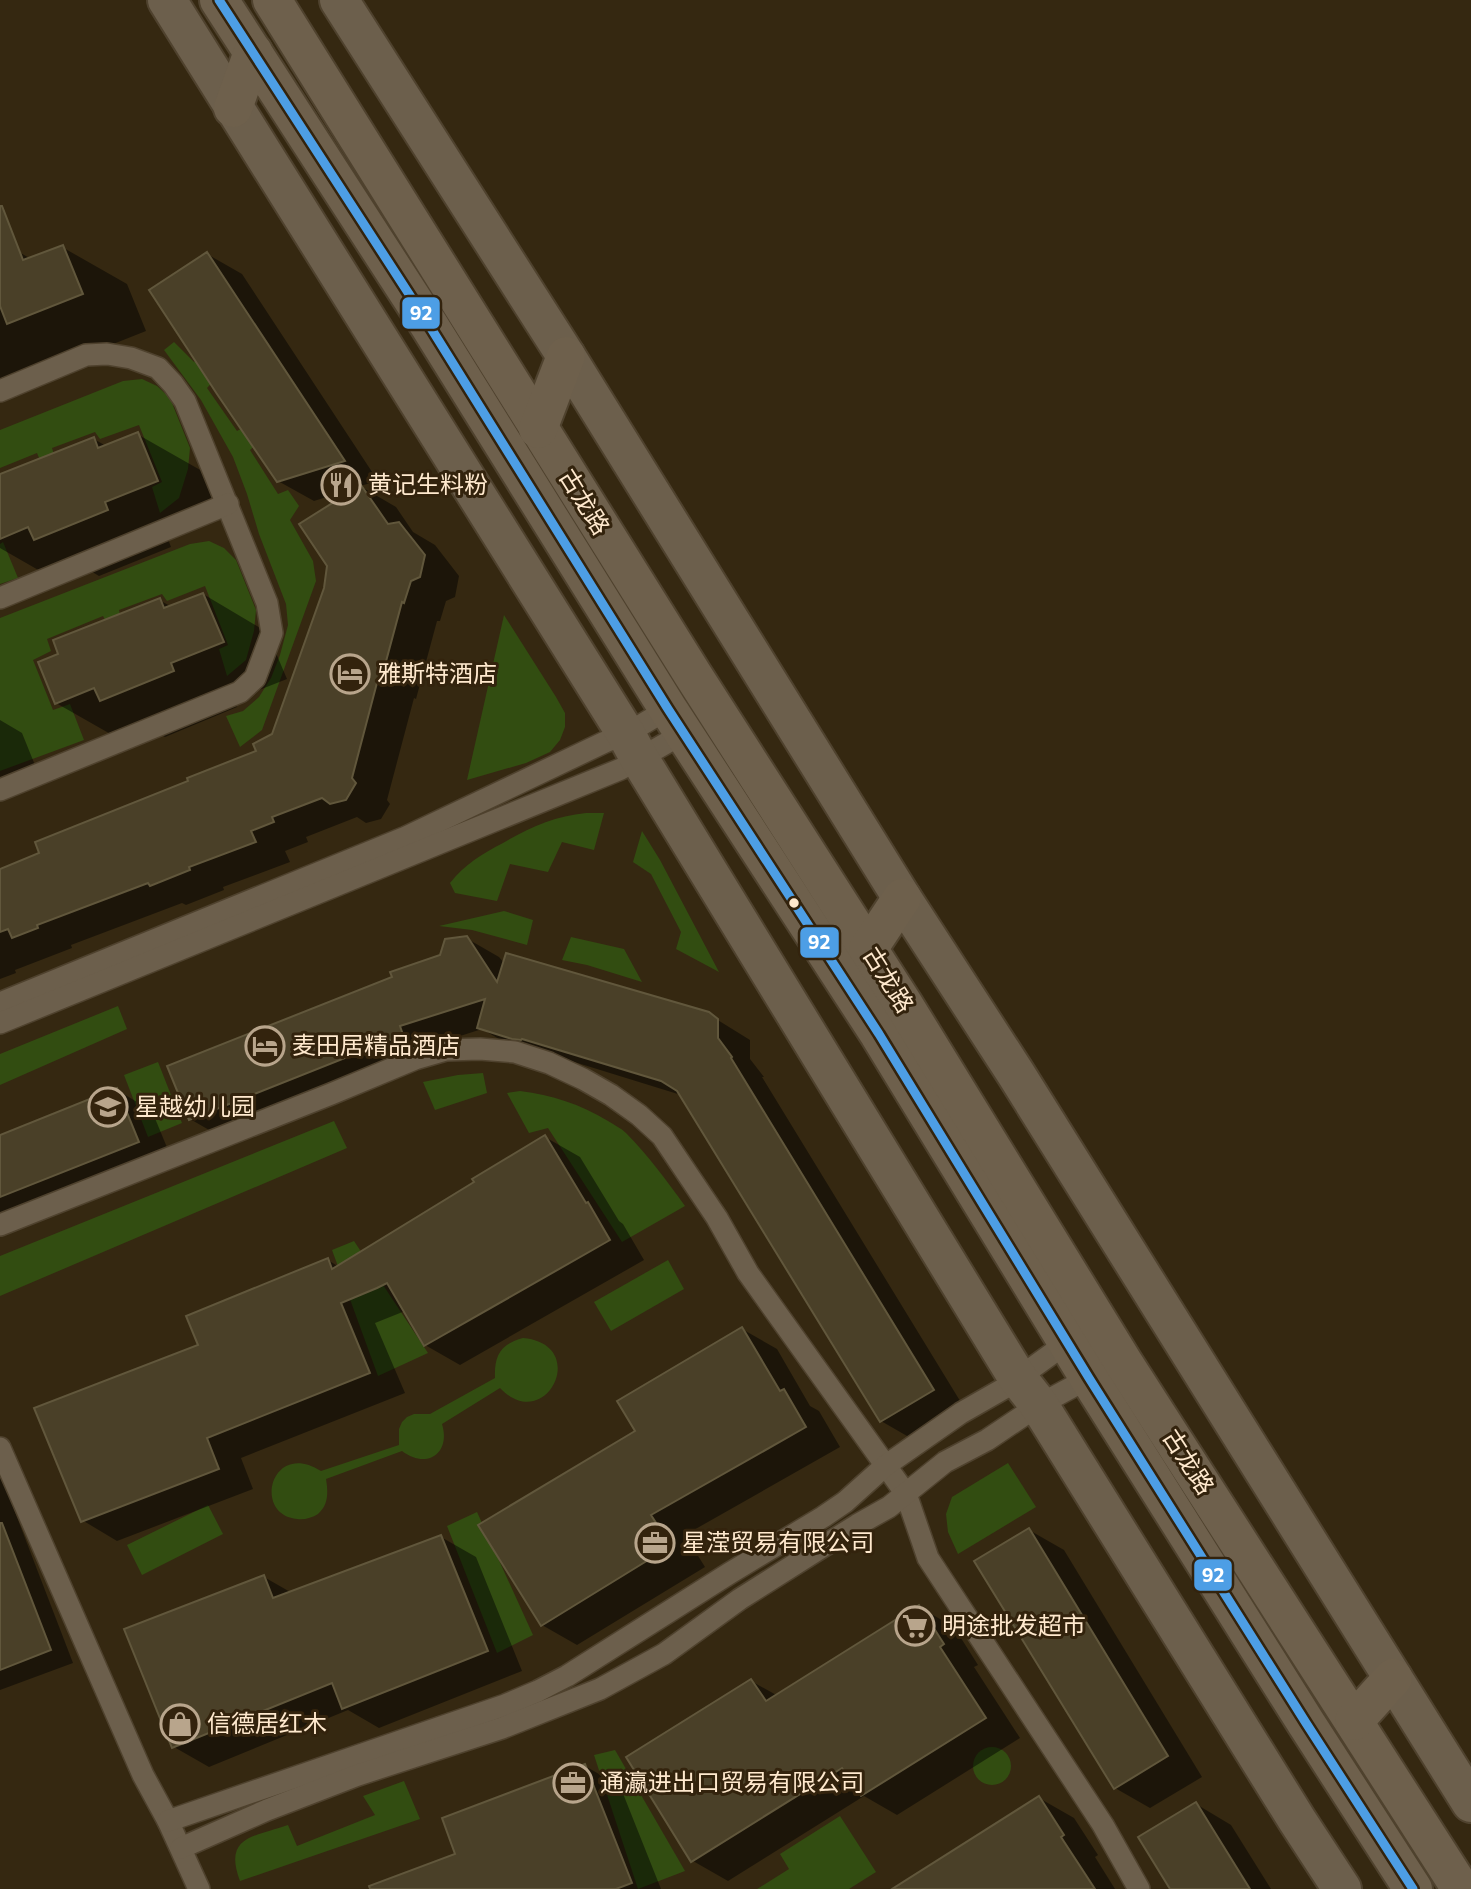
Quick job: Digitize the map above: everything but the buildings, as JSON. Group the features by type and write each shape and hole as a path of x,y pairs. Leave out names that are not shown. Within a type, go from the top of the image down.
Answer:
{"main road":[{"name":"古龙路","path":"219,0 429,325 676,721 879,1034 1089,1378 1413,1889"},
{"name":"古龙路","path":"272,0 538,429 869,949 1116,1351 1461,1889"},
{"path":"233,108 253,52"},
{"path":"538,429 566,356"},
{"path":"869,949 902,898"},
{"path":"1354,1721 1393,1678"}],"street":[{"path":"167,0 633,746 1028,1391 1342,1889"},
{"path":"340,0 566,356 902,898 1023,1086 1471,1803"}],"lane":[{"path":"0,391 86,355 107,354 131,358 158,368 185,401 267,603 272,633 255,678 240,692 0,790"},
{"path":"0,598 228,504"},
{"path":"0,1023 621,769 633,746 676,721"},
{"path":"0,1003 406,837 605,742 633,746"},
{"path":"0,1226 415,1059 446,1050 515,1052 549,1063 583,1079 620,1102 662,1136 717,1218 748,1273 906,1494 928,1558 1103,1825 1139,1889"},
{"path":"181,1849 267,1810 358,1775 502,1728 600,1689 664,1654 740,1599 889,1507 945,1462 987,1440 1068,1342"},
{"path":"168,1821 538,1691 567,1676 824,1517 885,1466 961,1413 1003,1389 1028,1391 1089,1378"},
{"path":"0,1448 143,1775 168,1821 199,1889"}],"green space":[{"path":"174,342 194,362 203,355 218,376 207,388 237,431 248,425 260,441 250,450 278,494 288,490 299,506 290,520 313,561 316,581 262,730 240,747 226,716 243,711 259,697 271,678 288,625 286,604 233,457 201,400 164,350"},
{"path":"142,379 157,386 170,398 190,448 188,469 179,498 160,513 152,487 162,482 139,425 100,439 95,432 52,448 55,458 42,465 37,453 0,468 0,430 123,381"},
{"path":"209,541 224,548 236,560 256,610 254,631 246,660 227,676 219,649 228,645 205,586 167,601 162,594 119,610 121,620 109,627 103,616 47,639 51,651 33,660 53,710 70,704 84,740 0,771 0,618 190,544"},
{"path":"3,542 18,578 0,584 0,544"},
{"path":"504,615 565,713 565,727 560,740 550,752 526,763 467,780"},
{"path":"586,813 604,813 594,850 562,842 548,872 510,864 497,901 455,893 450,883 481,855 543,823"},
{"path":"642,831 719,972 676,949 681,932 651,874 633,862"},
{"path":"504,911 533,920 527,945 472,930 439,926"},
{"path":"571,937 624,949 642,982 562,960"},
{"path":"118,1006 127,1029 0,1085 0,1054"},
{"path":"158,1062 182,1123 148,1137 124,1075"},
{"path":"483,1073 487,1093 435,1110 423,1082 458,1075"},
{"path":"520,1091 576,1105 622,1130 650,1159 685,1206 622,1242 548,1128 529,1133 507,1093"},
{"path":"334,1121 347,1148 0,1296 0,1256"},
{"path":"354,1241 428,1353 378,1376 332,1250"},
{"path":"668,1260 684,1289 611,1331 594,1302"},
{"path":"523,1338 543,1344 555,1355 558,1369 554,1383 545,1395 533,1401 517,1400 500,1388 442,1424 443,1443 435,1456 420,1459 402,1451 326,1479 326,1502 322,1510 313,1517 297,1519 283,1514 275,1505 273,1482 280,1471 290,1464 304,1464 321,1471 399,1445 399,1429 407,1417 430,1414 495,1378 500,1352 504,1347"},
{"path":"1008,1463 1036,1507 958,1554 948,1532 946,1514 952,1497"},
{"path":"208,1505 223,1534 142,1575 127,1545"},
{"path":"477,1512 533,1635 497,1653 447,1526"},
{"path":"992,1747 1006,1752 1011,1766 1006,1780 992,1785 978,1780 973,1766 978,1752"},
{"path":"615,1750 685,1871 638,1889 594,1755"},
{"path":"404,1781 420,1819 240,1881 236,1855 239,1847 253,1836 288,1825 297,1846 375,1815 363,1796"},
{"path":"840,1816 876,1872 849,1889 757,1889 789,1869 780,1854"}],"transit line":[{"name":"92","path":"219,0 429,325 668,709 879,1034 1089,1378 1413,1889"}],"place":[{"name":"黄记生料粉","path":"341,485"},
{"name":"雅斯特酒店","path":"350,674"},
{"name":"麦田居精品酒店","path":"265,1046"},
{"name":"星越幼儿园","path":"108,1107"},
{"name":"星滢贸易有限公司","path":"655,1543"},
{"name":"明途批发超市","path":"915,1626"},
{"name":"信德居红木","path":"180,1724"},
{"name":"通瀛进出口贸易有限公司","path":"573,1783"}]}
